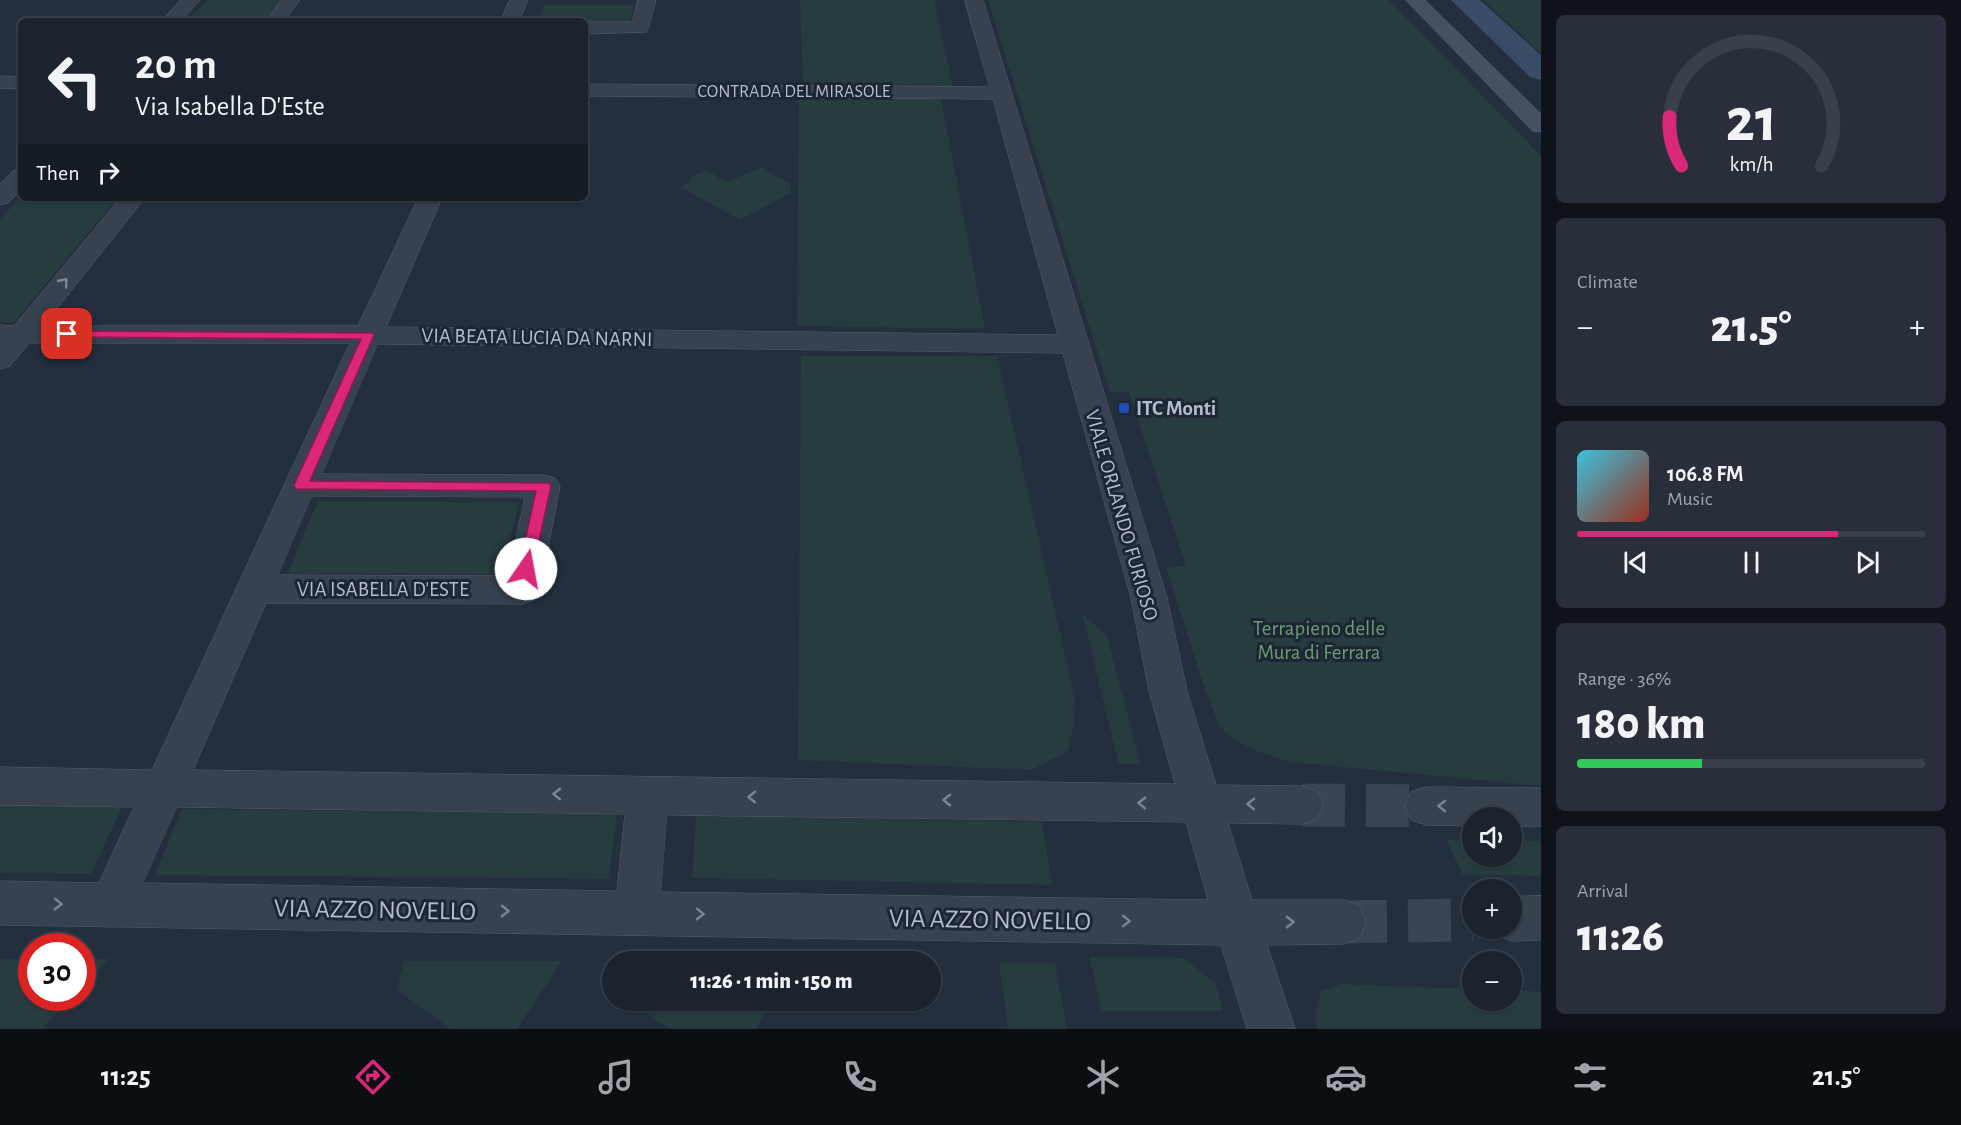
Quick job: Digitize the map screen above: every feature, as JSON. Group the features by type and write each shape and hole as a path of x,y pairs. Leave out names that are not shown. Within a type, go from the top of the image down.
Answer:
{"main road":[{"path":"1415,0 1541,126"}],"street":[{"path":"174,18 191,0"},
{"path":"277,18 291,0"},
{"path":"511,18 519,0"},
{"path":"588,28 640,28 648,0"},
{"name":"VIALE ORLANDO FURIOSO","path":"974,0 1149,598 1168,691 1237,923 1272,1029"},
{"path":"0,82 18,83"},
{"name":"CONTRADA DEL MIRASOLE","path":"588,90 1002,93"},
{"path":"0,198 18,179"},
{"path":"0,360 10,334 130,201"},
{"path":"112,904 429,201"},
{"name":"VIA BEATA LUCIA DA NARNI","path":"10,334 368,335 1073,344"},
{"name":"VIA ISABELLA D'ESTE","path":"254,589 522,590 544,486 301,485"},
{"path":"0,786 1302,805"},
{"path":"637,913 648,796"},
{"path":"1426,806 1541,807"},
{"name":"VIA AZZO NOVELLO","path":"0,903 1237,923 1344,922"},
{"path":"1522,919 1541,918"}],"green space":[{"path":"207,0 281,0 266,18 190,18"},
{"path":"800,0 934,0 953,87 803,85"},
{"name":"Terrapieno delle Mura di Ferrara","path":"988,0 1389,0 1541,156 1541,786 1290,762 1256,751 1234,739 1220,727 1204,686 1166,567 1186,566 1129,392 1110,392"},
{"path":"1483,0 1541,0 1541,53"},
{"path":"544,5 634,5 630,24 588,23 588,18 539,18"},
{"path":"799,97 941,99 985,329 797,326"},
{"path":"762,167 790,184 791,193 740,220 681,187 689,183 690,177 707,170 726,182"},
{"path":"18,200 115,201 14,322 0,322 0,219"},
{"path":"801,356 997,356 1075,699 1074,725 1068,751 1032,770 798,760"},
{"path":"318,501 519,502 502,574 288,573"},
{"path":"1082,613 1107,636 1141,765 1119,764"},
{"path":"0,804 123,805 91,874 0,873"},
{"path":"182,809 617,814 609,879 155,875"},
{"path":"696,815 1042,822 1052,885 692,878"},
{"path":"1447,840 1462,840 1462,867 1522,867 1522,840 1541,841 1541,876 1462,874"},
{"path":"1090,957 1183,958 1216,984 1223,1011 1101,1011"},
{"path":"0,959 18,959 18,1011 59,1011 42,1029 0,1029"},
{"path":"96,959 109,959 96,973"},
{"path":"404,961 562,961 517,1029 451,1029 397,990"},
{"path":"999,962 1055,963 1067,1029 1008,1029"},
{"path":"1341,984 1462,989 1462,1011 1522,1011 1522,991 1541,992 1541,1029 1318,1029 1315,1017 1321,991"},
{"path":"643,1011 766,1011 756,1029 671,1029"}],"waterway":[{"path":"1464,0 1541,71"}],"tunnel":[{"path":"1302,805 1426,806"},
{"path":"1344,922 1462,920"}],"place":[{"name":"ITC Monti","path":"1124,408"}],"route":[{"path":"67,334 368,335 301,485 544,486 526,569"}]}
